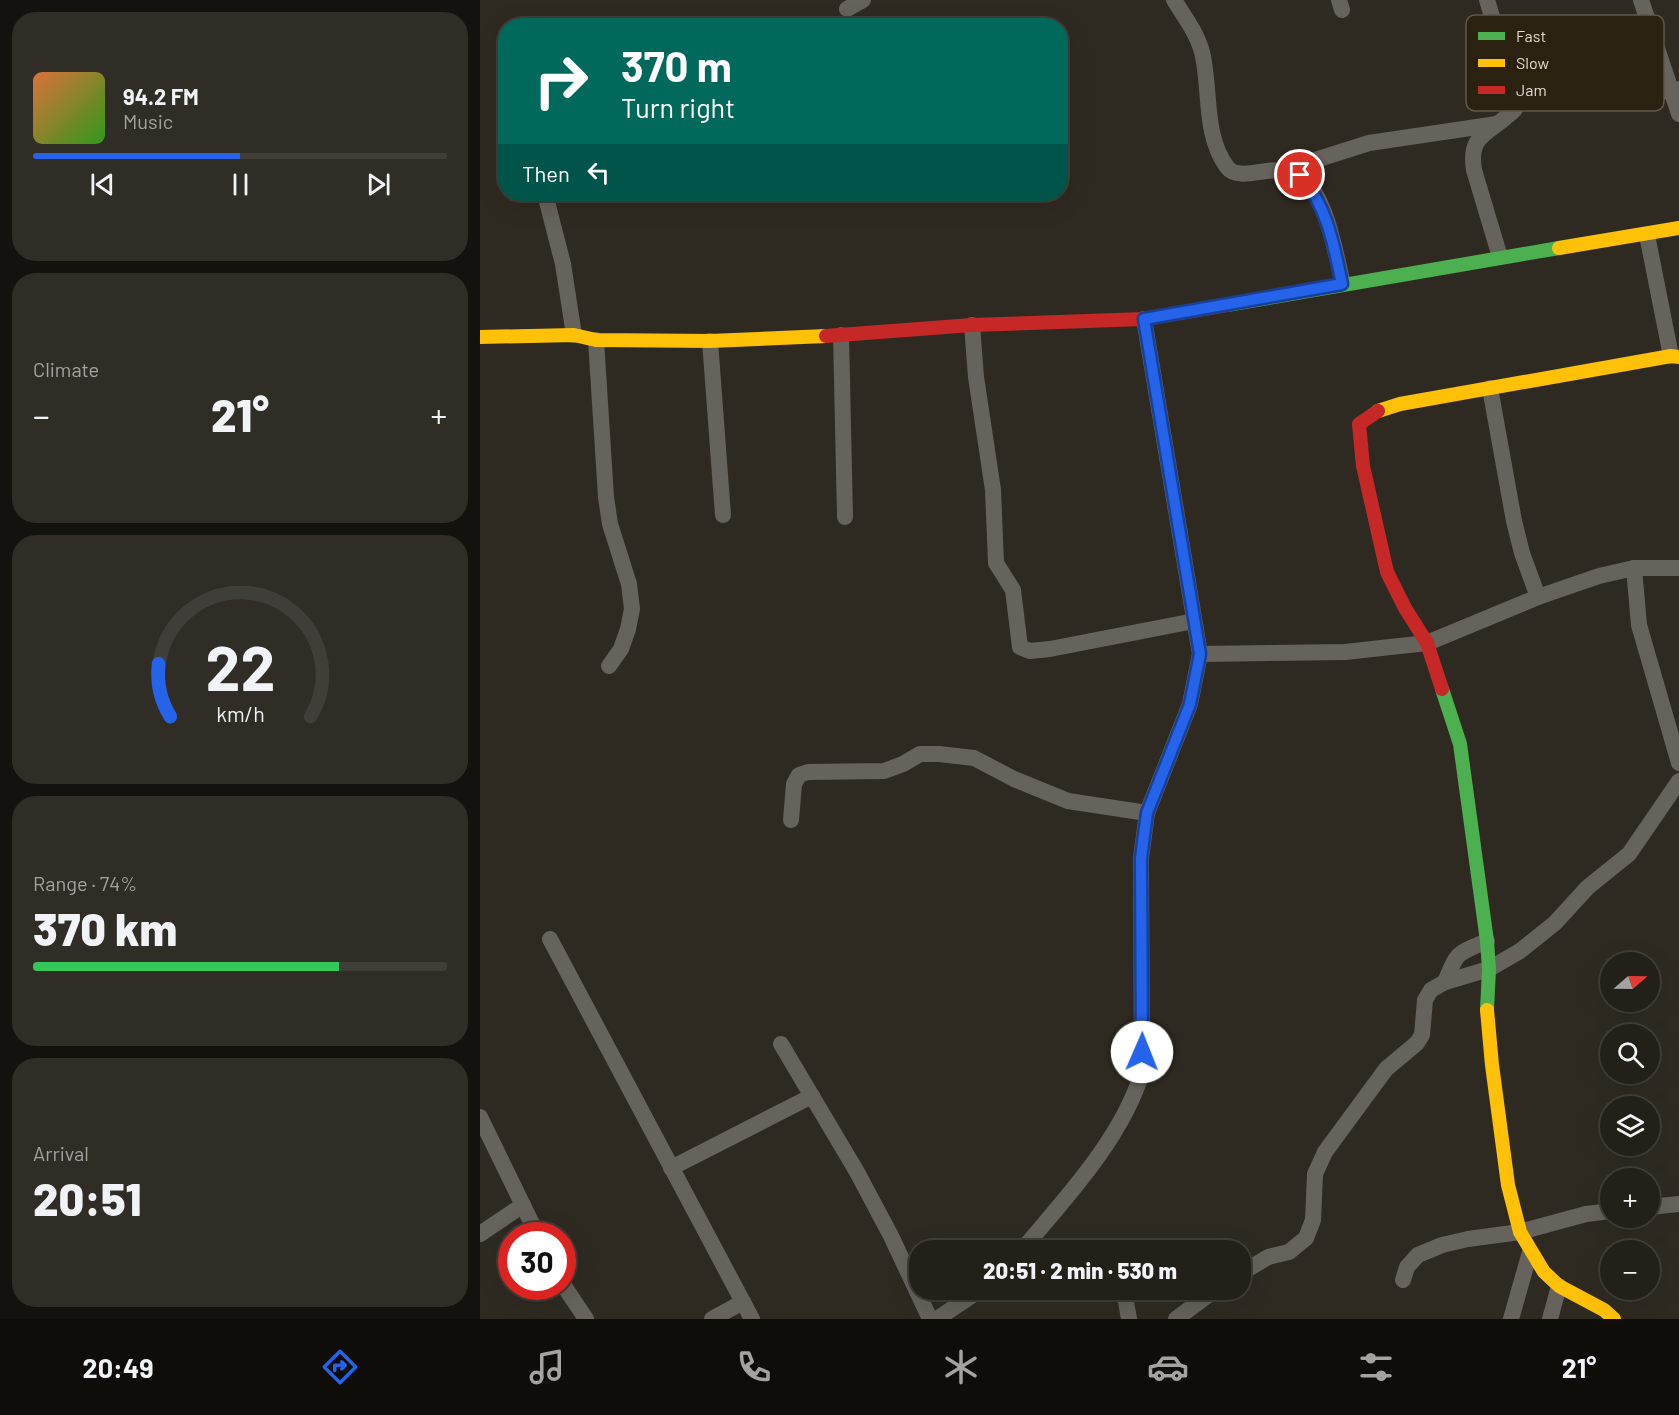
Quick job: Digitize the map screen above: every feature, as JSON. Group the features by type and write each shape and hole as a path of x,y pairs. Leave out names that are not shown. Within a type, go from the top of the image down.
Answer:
{"street":[{"path":"847,9 863,0"},
{"path":"1174,0 1201,49 1212,129 1227,168 1237,174 1287,169 1369,143 1497,124"},
{"path":"1487,0 1492,15"},
{"path":"1641,0 1647,15"},
{"path":"1664,59 1676,90 1679,114"},
{"path":"1500,258 1472,156 1474,144 1514,111"},
{"path":"1287,169 1300,175 1320,203 1334,247 1342,284"},
{"path":"547,201 563,264 574,335"},
{"path":"480,337 574,335 596,340 711,341 841,335 972,325 1144,319 1679,228"},
{"path":"1614,1319 1604,1310 1559,1286 1544,1272 1520,1232 1508,1185 1492,1065 1487,1014 1489,969 1487,941 1460,744 1427,643 1405,608 1387,572 1363,465 1359,424 1373,413 1400,404 1675,356 1647,235"},
{"path":"1031,1240 1084,1176 1135,1095 1142,1071 1141,858 1147,813 1190,704 1200,654 1144,319"},
{"path":"972,325 976,377 993,490 996,563 1012,590 1020,647 1030,651 1050,649 1194,621"},
{"path":"841,335 845,517"},
{"path":"596,340 606,497 610,524 629,584 632,609 621,649 609,666"},
{"path":"711,341 723,515"},
{"path":"1490,388 1514,522 1522,553 1538,597"},
{"path":"1200,654 1345,652 1427,643 1538,597 1599,576 1634,568 1679,568"},
{"path":"1634,568 1639,624 1679,763"},
{"path":"791,820 794,784 799,775 808,772 884,771 903,765 920,754 974,758 1014,779 1068,801 1147,813"},
{"path":"1251,1267 1268,1257 1289,1252 1306,1238 1313,1220 1315,1174 1325,1152 1386,1069 1417,1043 1422,1035 1425,1000 1431,990 1445,982 1489,969 1520,951 1555,923 1588,886 1629,854 1679,781"},
{"path":"550,939 752,1319"},
{"path":"1445,982 1454,958 1463,950 1487,941"},
{"path":"781,1044 857,1172 891,1236 930,1319"},
{"path":"670,1168 812,1096"},
{"path":"480,1117 531,1222"},
{"path":"1660,1206 1679,1204"},
{"path":"480,1234 523,1205"},
{"path":"1402,1280 1407,1267 1418,1255 1442,1245 1520,1232 1600,1212"},
{"path":"1510,1319 1530,1252"},
{"path":"1550,1319 1559,1286"},
{"path":"573,1300 586,1319"},
{"path":"937,1319 965,1300"},
{"path":"1126,1300 1129,1319"},
{"path":"1176,1319 1202,1300"},
{"path":"712,1319 743,1302"}],"traffic: fast":[{"path":"1227,305 1559,248"},
{"path":"1442,689 1460,744 1487,941 1489,969 1487,1010"}],"traffic: slow":[{"path":"1559,248 1679,228"},
{"path":"480,337 574,335 596,340 710,341 826,336"},
{"path":"1378,411 1400,404 1671,356 1679,357"},
{"path":"1487,1010 1508,1185 1520,1232 1544,1272 1559,1286 1604,1310 1614,1319"}],"traffic: jam":[{"path":"826,336 972,325 1144,319 1227,305"},
{"path":"1378,411 1359,424 1363,466 1387,572 1405,608 1427,643 1442,689"}],"route":[{"path":"1142,1052 1141,858 1147,813 1190,704 1200,654 1144,319 1342,284 1334,247 1320,203 1300,175"}]}
